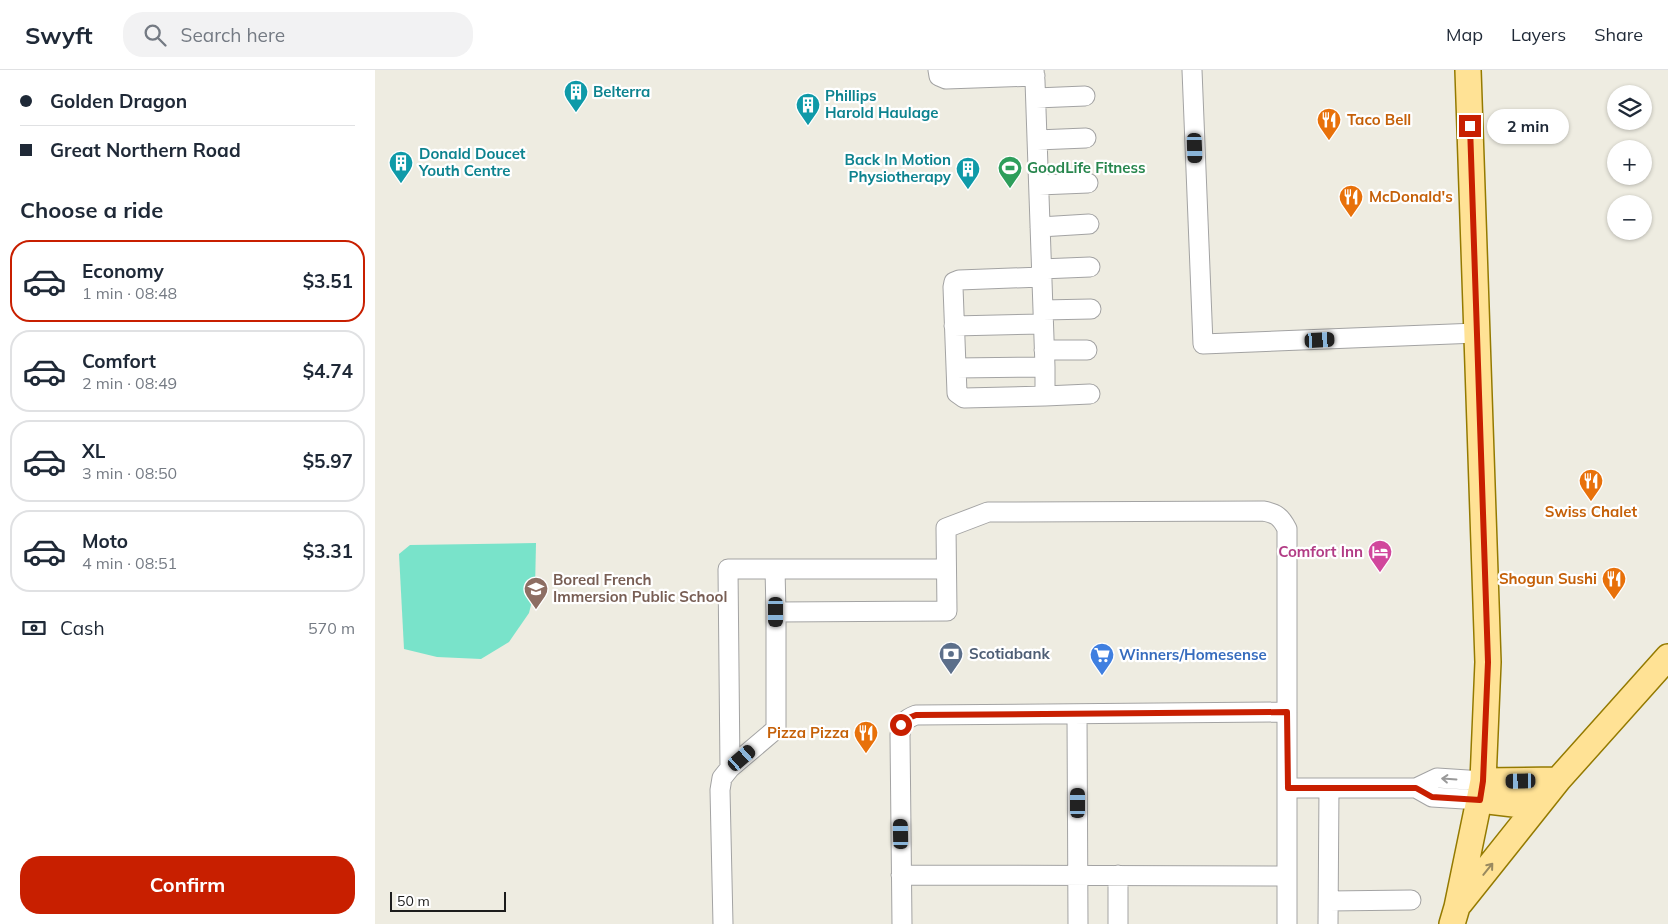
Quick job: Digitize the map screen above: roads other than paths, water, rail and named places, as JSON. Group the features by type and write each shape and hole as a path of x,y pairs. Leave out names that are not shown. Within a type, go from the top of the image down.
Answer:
{"main road":[{"path":"1455,915 1481,790 1488,662 1468,70"},
{"path":"1455,915 1542,800 1668,658"},
{"path":"1481,790 1559,780"},
{"path":"1481,790 1522,805 1542,800"}],"lane":[{"path":"938,70 939,76 946,79 1034,73 1045,396"},
{"path":"1192,70 1203,344 1477,333"},
{"path":"1036,98 1085,96"},
{"path":"1037,140 1085,138"},
{"path":"1039,185 1088,183"},
{"path":"1040,227 1089,224"},
{"path":"1090,266 1041,273 959,280 954,282 953,287 957,393 964,398 1090,394"},
{"path":"954,326 1043,317 1091,309"},
{"path":"956,368 1044,358 1087,350"},
{"path":"776,612 947,611 946,528 988,512 1263,511 1275,513 1287,529 1287,924"},
{"path":"730,768 728,569 947,569"},
{"path":"723,924 720,790 722,778 730,768 776,728 775,569"},
{"path":"902,924 900,735 901,725 906,719 916,715 1287,712"},
{"path":"1077,714 1078,924"},
{"path":"1288,788 1416,788 1437,778 1481,790"},
{"path":"1328,924 1329,788"},
{"path":"901,875 1287,876"},
{"path":"1118,875 1118,924"},
{"path":"1329,900 1411,900"}],"place":[{"name":"Belterra","path":"576,113"},
{"name":"Phillips Harold Haulage","path":"808,126"},
{"name":"Taco Bell","path":"1329,141"},
{"name":"Donald Doucet Youth Centre","path":"401,184"},
{"name":"GoodLife Fitness","path":"1010,189"},
{"name":"Back In Motion Physiotherapy","path":"968,190"},
{"name":"McDonald's","path":"1351,218"},
{"name":"Swiss Chalet","path":"1591,502"},
{"name":"Comfort Inn","path":"1380,573"},
{"name":"Shogun Sushi","path":"1614,600"},
{"name":"Boreal French Immersion Public School","path":"536,610"},
{"name":"Scotiabank","path":"951,675"},
{"name":"Winners/Homesense","path":"1102,676"},
{"name":"Pizza Pizza","path":"866,754"}]}
